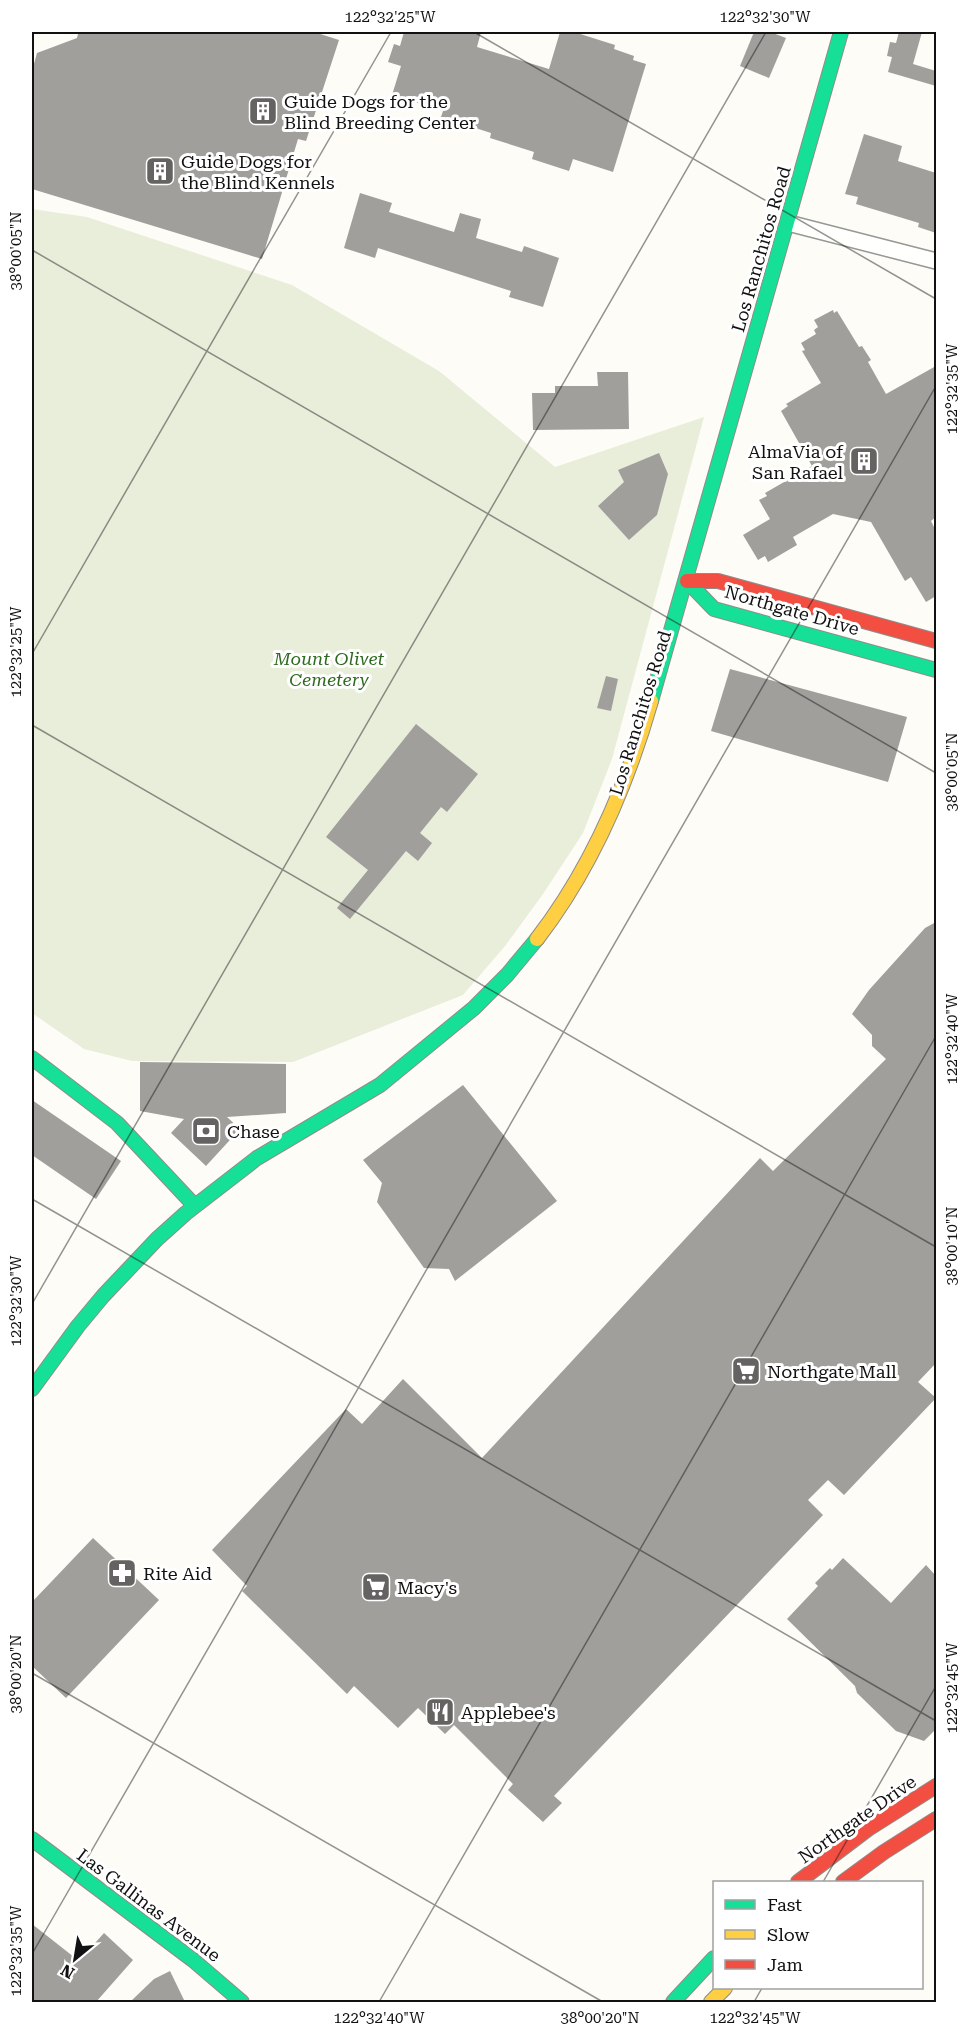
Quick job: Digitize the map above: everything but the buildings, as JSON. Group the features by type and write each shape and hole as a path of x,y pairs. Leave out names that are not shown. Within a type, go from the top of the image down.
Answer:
{"main road":[{"name":"Los Ranchitos Road","path":"194,1205 285,1139 367,1094 440,1038 491,992 525,954 556,914 584,870 608,823 628,774 647,716 841,32"},
{"name":"Los Ranchitos Road","path":"663,709 685,627 687,581"},
{"name":"Northgate Drive","path":"687,581 718,581 936,641"},
{"name":"Northgate Drive","path":"687,581 714,609 936,670"},
{"path":"508,994 522,978"},
{"path":"477,1023 493,1009"},
{"path":"32,1057 117,1123 194,1205 147,1248 104,1294 73,1331 32,1389"},
{"name":"Los Ranchitos Road","path":"389,1079 420,1071"},
{"name":"Northgate Drive","path":"799,1881 868,1829 936,1786"},
{"path":"844,1881 936,1818"},
{"name":"Las Gallinas Avenue","path":"32,1839 194,1960 242,2002"},
{"path":"672,2002 713,1959"},
{"path":"711,2002 724,1989"}],"street":[{"path":"788,223 936,261"}],"green space":[{"name":"Mount Olivet Cemetery","path":"32,209 87,217 292,285 439,371 555,467 704,417 612,759 583,833 505,946 463,995 293,1062 132,1061 84,1049 32,1013"}],"traffic: fast":[{"path":"651,701 841,32"},
{"path":"687,581 714,609 936,670"},
{"path":"32,1389 103,1296 157,1239 186,1213 257,1158 380,1085 474,1008 507,975 537,939"},
{"path":"32,1058 117,1123 194,1205"},
{"path":"32,1839 193,1960 242,2002"},
{"path":"673,2002 713,1959"}],"traffic: slow":[{"path":"537,939 574,884 605,825 631,764 651,701"},
{"path":"711,2002 724,1989"}],"traffic: jam":[{"path":"687,581 718,581 936,641"},
{"path":"799,1881 868,1829 936,1786"},
{"path":"844,1881 884,1852 936,1819"}],"place":[{"name":"Guide Dogs for the Blind Breeding Center","path":"263,111"},
{"name":"Guide Dogs for the Blind Kennels","path":"160,171"},
{"name":"AlmaVia of San Rafael","path":"864,461"},
{"name":"Chase","path":"206,1131"},
{"name":"Northgate Mall","path":"746,1371"},
{"name":"Rite Aid","path":"122,1573"},
{"name":"Macy's","path":"376,1587"},
{"name":"Applebee's","path":"440,1712"}]}
